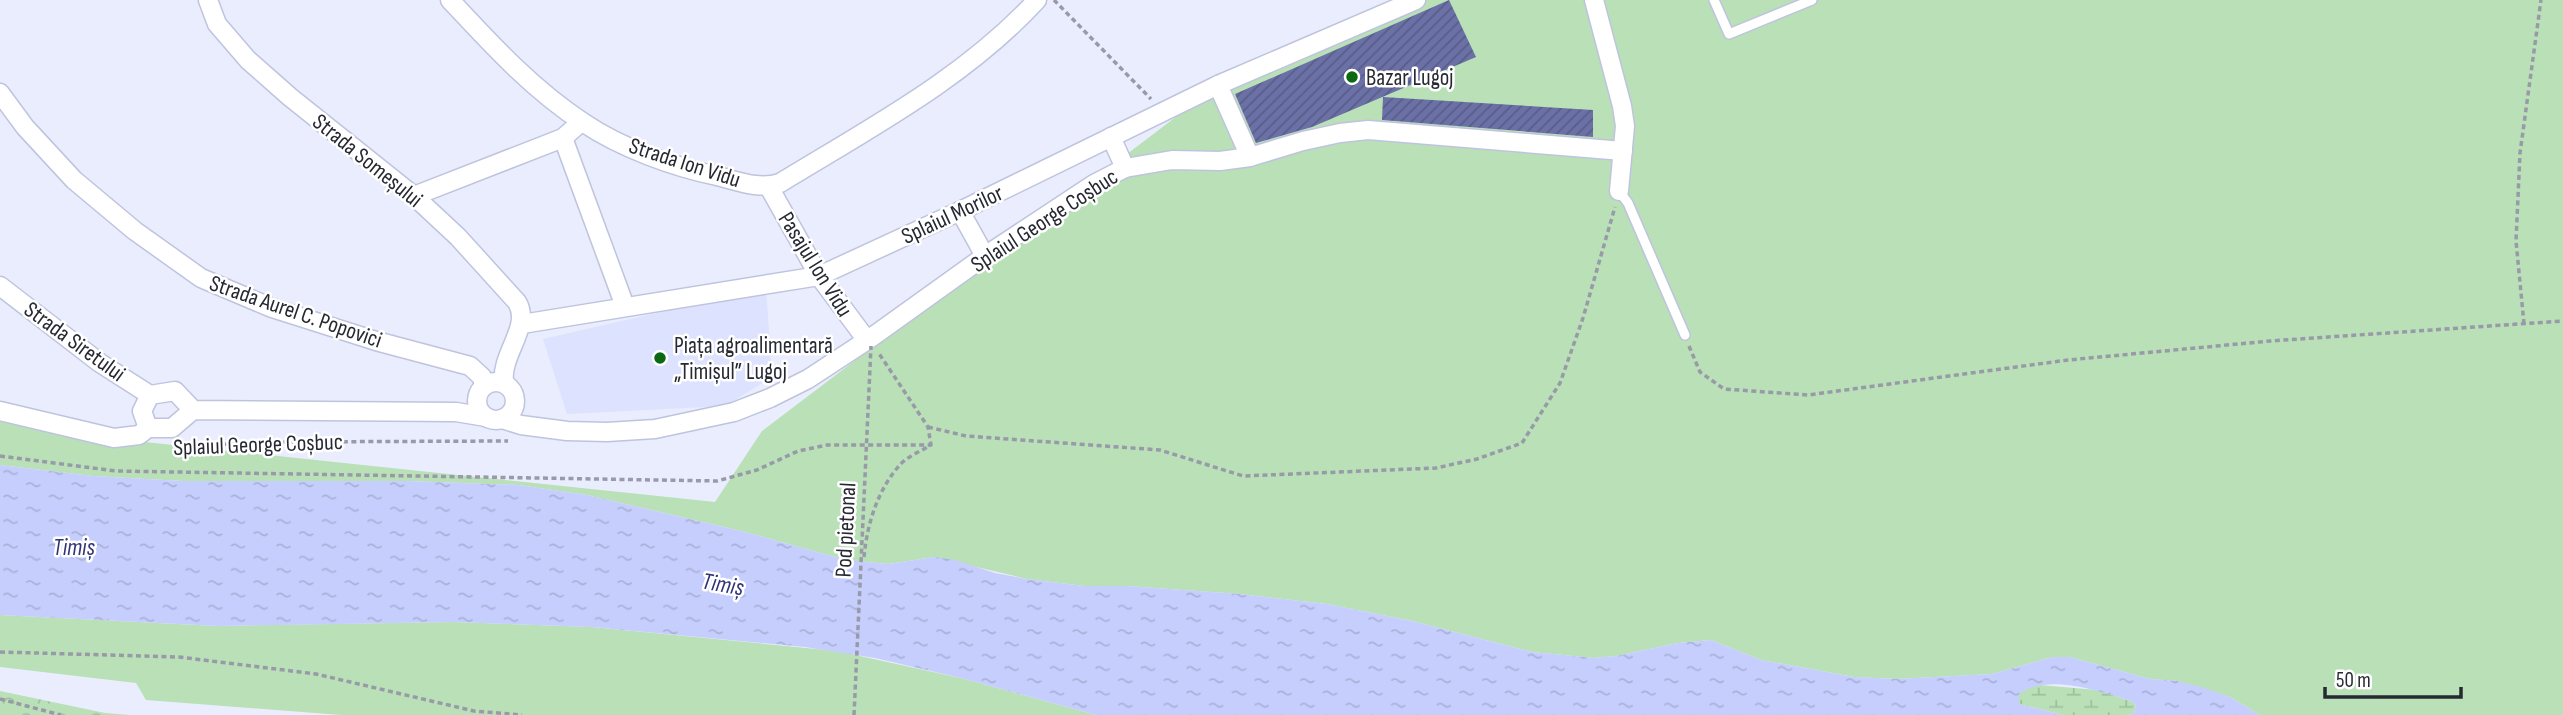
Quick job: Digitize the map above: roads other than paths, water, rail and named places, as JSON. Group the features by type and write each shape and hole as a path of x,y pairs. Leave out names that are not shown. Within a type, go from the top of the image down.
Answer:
{"street":[{"name":"Strada Someșului","path":"208,0 217,24 248,60 414,196 493,273 522,310 522,324"},
{"name":"Strada Ion Vidu","path":"450,0 498,51 581,122 596,131 661,160 707,174 769,187 780,183 911,103 995,41 1037,0"},
{"name":"Splaiul Morilor","path":"522,324 819,276 960,211 1218,85 1416,0"},
{"path":"1594,0 1625,127 1619,191"},
{"path":"1218,85 1250,158"},
{"name":"Strada Aurel C. Popovici","path":"0,93 25,127 74,180 135,232 201,278 272,308 376,341 470,366 482,377 480,393"},
{"path":"414,196 563,138 581,122"},
{"name":"Splaiul George Coșbuc","path":"0,411 114,438 139,435 148,428 172,428 193,410 456,412 567,431 655,429 734,412 808,379 869,343 985,256 1094,184 1125,168 1172,160 1220,161 1250,158 1328,135 1368,130 1623,151"},
{"path":"1111,137 1125,168"},
{"path":"563,138 623,301"},
{"name":"Pasajul Ion Vidu","path":"769,187 819,276 869,343"},
{"path":"960,211 985,256"},
{"name":"Strada Siretului","path":"0,286 91,356 150,395"},
{"path":"504,383 502,372 506,357 522,324"},
{"path":"456,412 480,393 496,382 504,383 510,388 515,400 510,414 494,418 478,407 480,393"},
{"name":"Splaiul George Coșbuc","path":"148,428 142,411 150,395 175,391 193,410"}],"lane":[{"path":"1714,0 1729,34 1812,0"},
{"path":"1619,191 1628,203 1685,335"}],"water":[{"name":"Timiș","path":"0,465 93,476 183,481 409,481 519,485 587,495 741,531 846,560 888,564 934,557 955,560 995,573 1084,586 1127,586 1240,594 1327,604 1412,621 1532,652 1594,658 1711,640 1761,660 1854,677 1897,679 1992,674 2053,657 2070,657 2150,679 2177,681 2201,687 2230,697 2260,715 2127,715 2134,713 2136,705 2131,701 2059,684 2031,688 2019,694 2019,704 2063,715 1096,715 965,679 875,658 805,647 592,627 453,622 218,626 0,615"}],"place":[{"name":"Bazar Lugoj","path":"1352,77"},
{"name":"Piața agroalimentară „Timișul” Lugoj","path":"660,358"}]}
